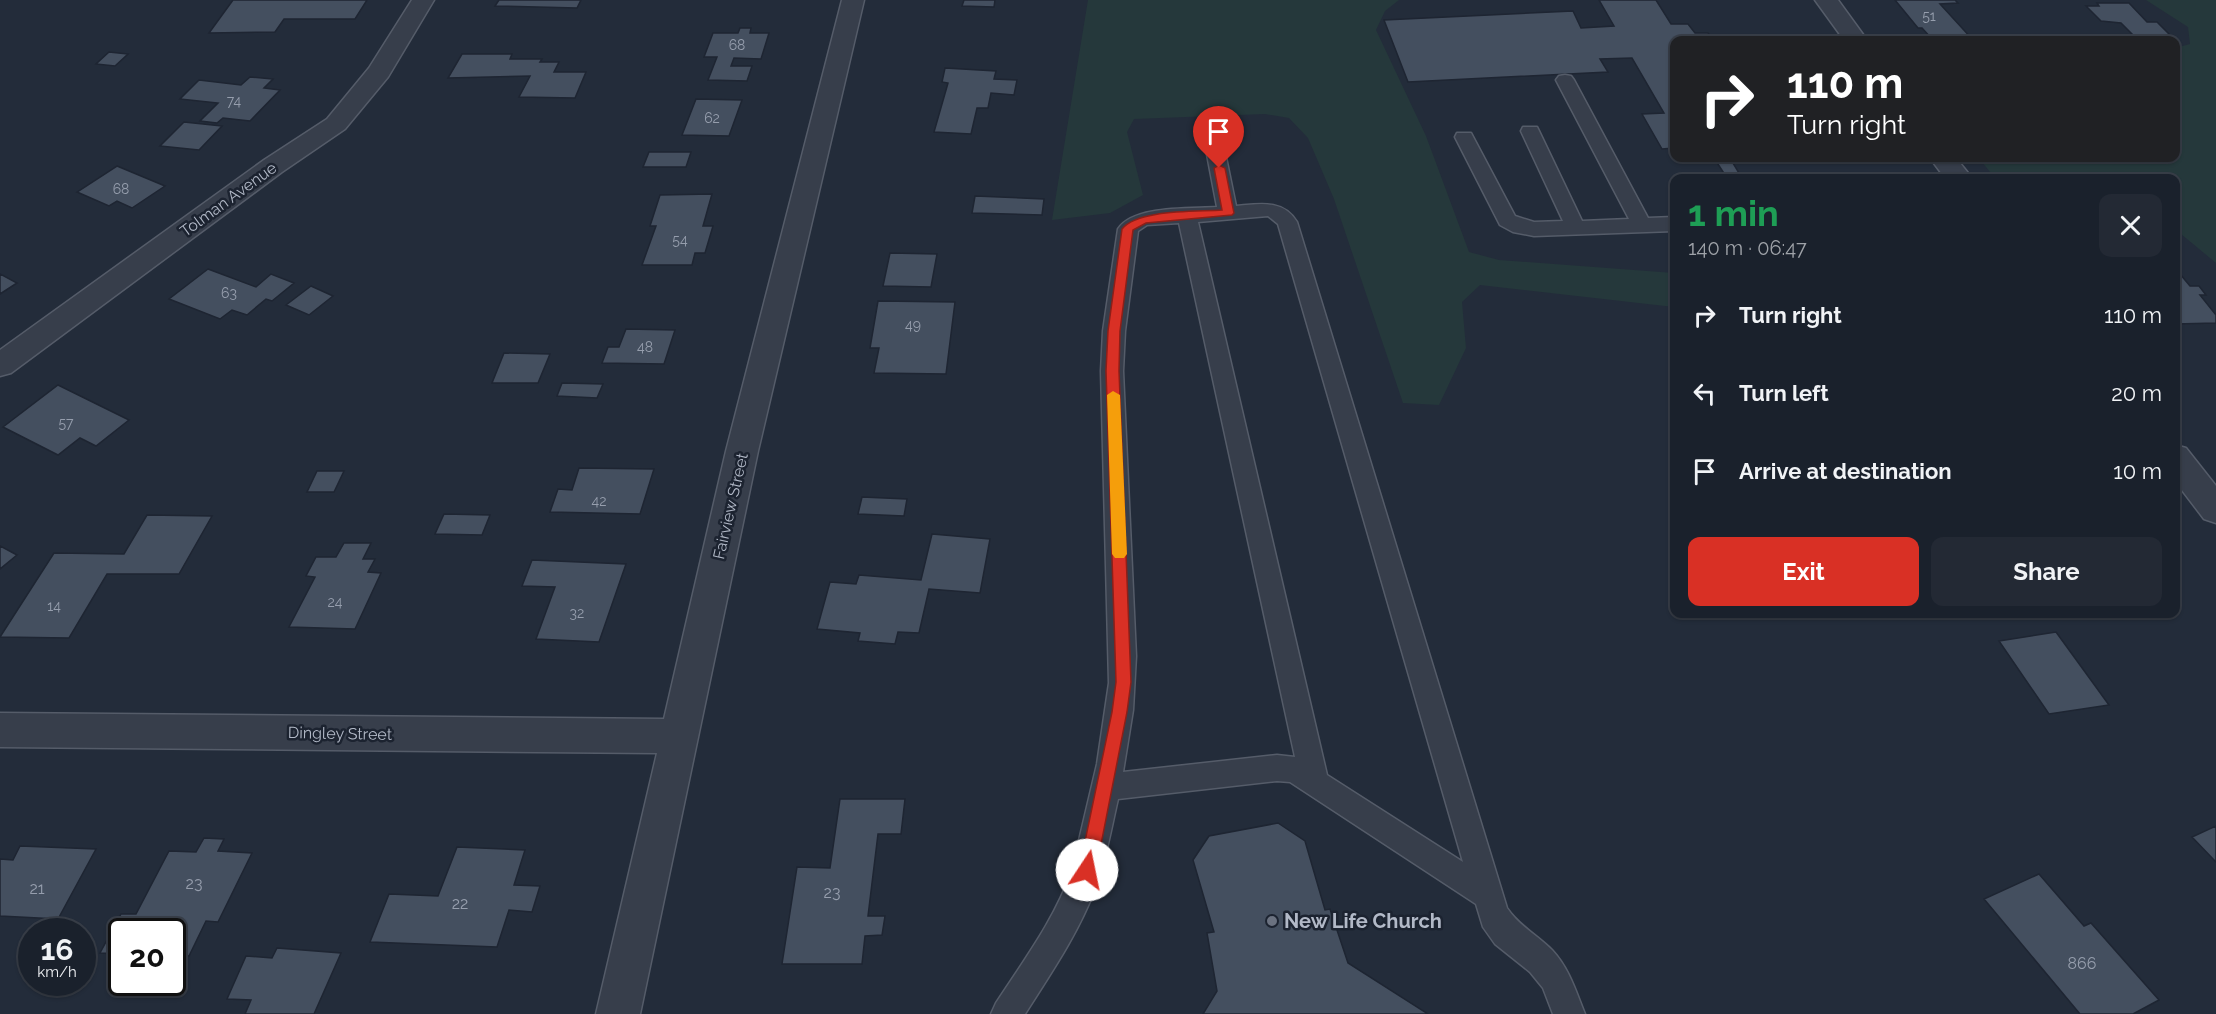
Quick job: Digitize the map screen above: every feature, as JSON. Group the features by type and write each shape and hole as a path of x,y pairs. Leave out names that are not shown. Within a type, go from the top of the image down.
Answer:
{"street":[{"name":"Tolman Avenue","path":"0,366 273,166 336,124 379,72 423,0"},
{"name":"Fairview Street","path":"618,1014 742,451 853,0"},
{"path":"1826,0 1853,36"},
{"path":"1946,162 1956,174"},
{"path":"2180,463 2216,510"},
{"name":"Dingley Street","path":"0,730 679,736"}],"lane":[{"path":"1565,80 1642,225"},
{"path":"1210,123 1228,213"},
{"path":"1530,131 1576,228"},
{"path":"1464,137 1507,220 1520,227 1534,229 1670,224"},
{"path":"1007,1014 1068,918 1080,893 1104,787 1124,682 1112,371 1114,331 1128,229 1136,222 1145,219 1268,210 1277,212 1287,222 1494,916 1506,933 1541,961 1555,978 1569,1014"},
{"path":"1188,216 1315,783"},
{"path":"1104,787 1277,768 1295,771 1488,895"}],"shaded area":[{"path":"1088,0 1399,0 1385,11 1376,30 1426,136 1469,252 1499,260 1670,273 1670,307 1480,285 1462,302 1466,348 1439,405 1403,403 1334,199 1308,138 1289,118 1265,114 1134,119 1127,132 1143,195 1110,213 1052,220"},
{"path":"2146,0 2216,0 2216,263 2180,234 2180,174 1992,174 1982,162 2180,162 2180,47 2190,44 2188,27"}],"building":[{"path":"233,0 367,0 355,19 284,19 275,32 209,33"},
{"path":"499,0 581,0 577,8 495,6"},
{"path":"964,0 995,0 994,7 962,6"},
{"path":"1599,0 1656,0 1671,24 1688,24 1695,33 1708,33 1710,36 1670,36 1670,148 1662,149 1642,114 1664,113 1632,58 1600,59 1608,72 1408,82 1384,20 1573,11 1581,28 1614,26"},
{"path":"1895,0 1955,0 1958,3 1940,4 1969,36 1929,36 1922,28 1918,28"},
{"path":"2097,3 2129,3 2147,22 2157,22 2170,35 2133,35 2121,23 2101,21 2086,6 2099,6"},
{"path":"740,28 751,28 750,33 769,33 761,59 734,58 731,66 752,66 747,81 708,80 717,57 704,57 713,33 738,33"},
{"path":"109,52 128,54 115,66 96,64"},
{"path":"462,54 512,54 510,59 542,59 540,62 559,62 554,72 586,72 575,98 519,97 530,76 448,78"},
{"path":"945,68 996,71 994,79 1017,80 1014,95 991,93 988,108 977,108 971,134 934,132 948,83 942,82"},
{"path":"250,77 273,79 264,88 280,90 250,121 223,118 217,123 200,121 218,103 180,99 199,80 241,85"},
{"path":"696,99 742,100 729,136 682,135"},
{"path":"184,122 222,126 199,150 160,146"},
{"path":"649,152 691,152 686,167 643,167"},
{"path":"1717,162 1732,162 1740,174 1724,174"},
{"path":"117,166 165,186 132,208 117,201 109,206 77,192"},
{"path":"712,194 703,226 713,226 705,253 695,253 692,265 642,265 656,226 650,226 660,195"},
{"path":"975,196 1044,199 1042,215 972,213"},
{"path":"890,253 937,254 931,287 883,286"},
{"path":"208,269 256,287 271,274 294,283 272,301 266,299 247,315 232,310 220,319 169,299"},
{"path":"0,274 17,283 0,294"},
{"path":"2180,274 2190,286 2199,286 2206,295 2200,295 2216,315 2216,323 2180,324"},
{"path":"311,286 333,296 309,315 286,305"},
{"path":"878,301 955,302 946,374 874,373 879,348 870,348"},
{"path":"626,329 675,330 664,364 602,363 608,347 619,347"},
{"path":"504,353 550,354 538,383 492,383"},
{"path":"562,383 603,384 597,398 557,396"},
{"path":"58,385 129,420 96,446 80,438 58,455 3,427"},
{"path":"579,468 654,469 640,514 550,512 558,489 572,490"},
{"path":"317,471 344,471 334,492 307,492"},
{"path":"862,497 907,499 904,516 858,514"},
{"path":"444,514 490,515 482,535 435,534"},
{"path":"147,515 212,516 179,574 107,574 69,638 0,637 54,553 124,554"},
{"path":"932,534 990,539 980,593 929,589 919,633 898,632 895,644 858,641 860,633 817,629 830,582 856,584 859,575 921,580"},
{"path":"344,543 371,543 363,559 375,559 368,572 381,573 355,629 289,627 315,577 306,576 316,557 336,557"},
{"path":"0,546 17,555 0,569"},
{"path":"532,560 626,564 599,642 536,639 555,587 522,586"},
{"path":"2056,632 2109,705 2049,714 1999,641"},
{"path":"840,799 905,799 901,834 878,834 868,916 885,916 882,935 865,936 862,964 782,964 797,867 830,868"},
{"name":"New Life Church","path":"1278,823 1305,841 1325,910 1330,909 1348,963 1428,1014 1203,1014 1217,991 1207,933 1214,932 1193,860 1209,836"},
{"path":"2216,826 2216,862 2192,837"},
{"path":"204,838 224,839 218,851 252,853 218,922 206,921 189,956 186,956 186,918 119,918 121,914 136,914 169,851 196,852"},
{"path":"20,846 96,849 59,918 0,916 0,859 13,860"},
{"path":"457,847 525,850 514,885 540,886 532,912 509,910 497,947 370,942 389,894 438,896"},
{"path":"2039,874 2084,926 2091,923 2159,1000 2133,1014 2080,1014 1984,899"},
{"path":"108,938 108,953 100,953"},
{"path":"277,948 341,953 314,1014 245,1014 251,1000 227,999 246,956 272,958"}],"slow traffic":[{"path":"1113,395 1119,554"}],"place":[{"name":"New Life Church","path":"1272,921"}],"route":[{"path":"1087,870 1120,712 1124,682 1112,371 1114,331 1128,229 1136,222 1145,219 1228,213 1219,168"}]}
